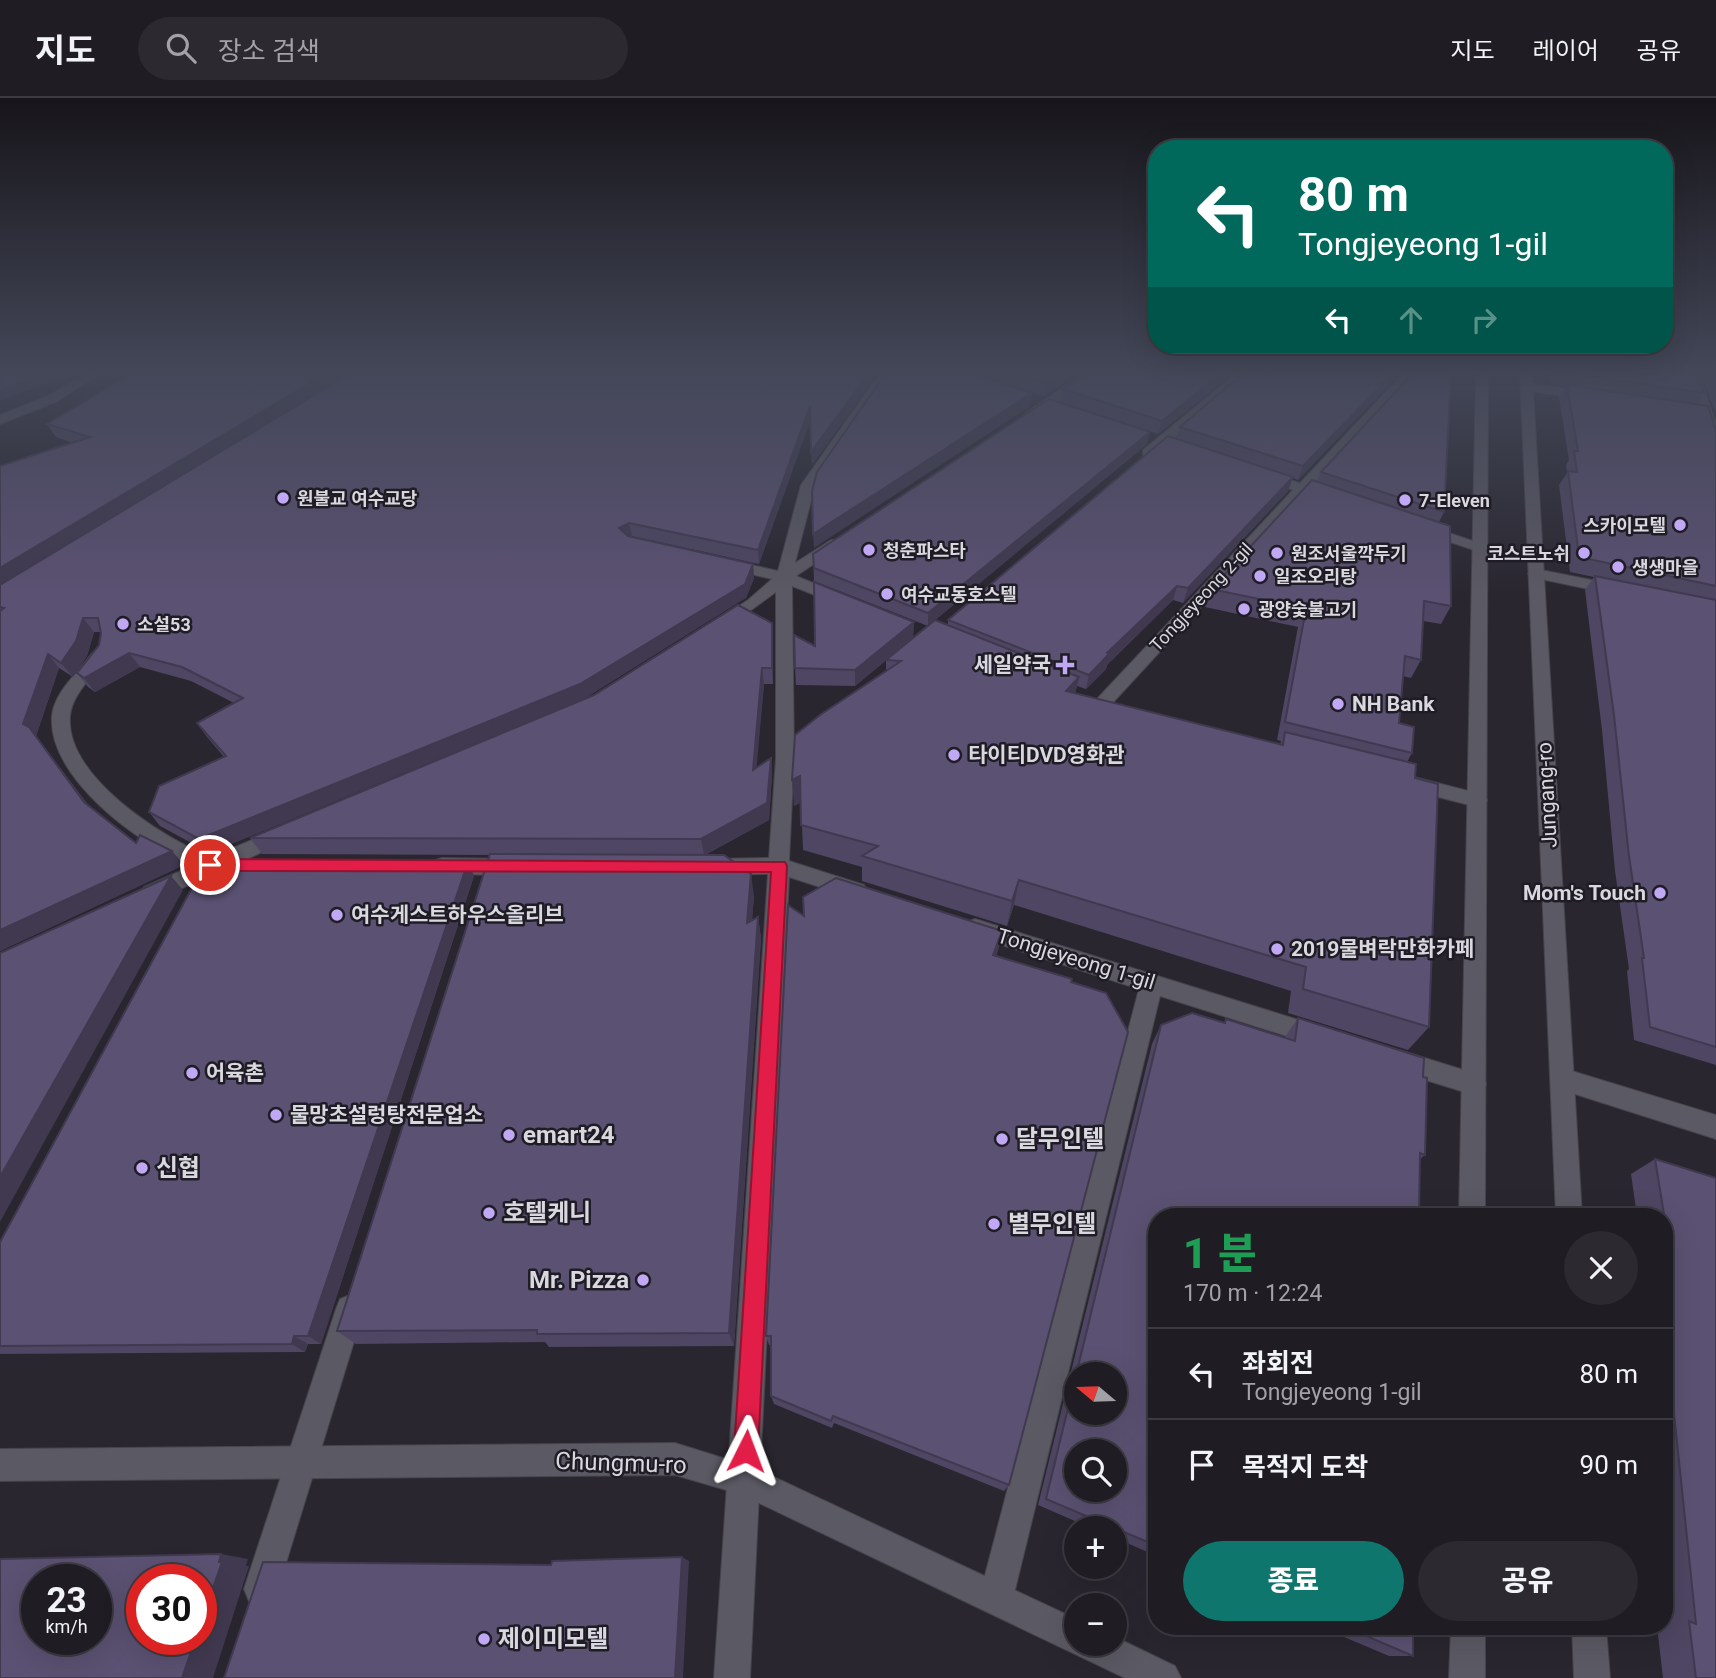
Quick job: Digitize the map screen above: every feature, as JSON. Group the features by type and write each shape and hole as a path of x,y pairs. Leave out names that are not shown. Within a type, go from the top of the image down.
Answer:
{"street":[{"path":"732,1678 785,758 784,577 808,485 835,447"},
{"path":"1141,460 1156,447"},
{"name":"Tongjeyeong 2-gil","path":"1128,712 1094,703 1341,447"},
{"path":"1472,1208 1481,447"},
{"name":"Jungang-ro","path":"1529,447 1569,1208"},
{"path":"1251,472 1340,501"},
{"path":"1404,522 1480,548"},
{"path":"711,631 754,603 784,577 853,532"},
{"path":"706,560 784,577 857,606"},
{"path":"1536,574 1639,594"},
{"path":"101,638 100,653 68,697 60,716 62,738 78,768 115,810 183,855 210,865 266,865"},
{"path":"785,758 806,741"},
{"path":"1396,780 1477,800"},
{"path":"136,900 299,827"},
{"path":"191,901 210,865"},
{"path":"420,866 531,867"},
{"path":"697,867 779,866 873,896"},
{"path":"481,893 490,867"},
{"name":"Tongjeyeong 1-gil","path":"953,921 1345,1044"},
{"path":"996,1598 1152,984"},
{"path":"1384,1056 1474,1084"},
{"path":"1562,1079 1716,1127"},
{"path":"253,1615 356,1290"},
{"name":"Chungmu-ro","path":"0,1465 675,1459 744,1479 1064,1631"},
{"path":"1467,1678 1468,1635"},
{"path":"1590,1635 1592,1678"},
{"path":"1117,1656 1163,1678"}],"building":[{"path":"60,447 203,447 0,568 0,466"},
{"path":"229,447 795,447 758,550 629,523 619,528 628,536 753,564 745,584 580,684 199,839 149,812 159,786 226,756 197,723 243,698 182,667 129,653 84,678 77,673 99,645 101,633 98,618 83,618 76,641 61,663 48,654 23,724 29,727 84,802 136,843 140,835 172,851 0,930 0,611 4,608 0,607 0,585"},
{"path":"835,447 949,447 813,534 812,491 817,472"},
{"path":"976,447 1132,447 928,613 814,568 813,554"},
{"path":"1155,447 1201,447 1293,477 1188,588 1177,586 1107,653 1109,654 1089,675 948,620"},
{"path":"1242,447 1322,447 1303,466"},
{"path":"1344,447 1447,447 1444,512 1321,472"},
{"path":"1577,447 1716,447 1716,586 1579,557 1568,471 1577,472 1574,451 1578,451"},
{"path":"1312,480 1450,526 1451,606 1424,601 1421,660 1405,656 1399,723 1414,727 1412,753 1285,722 1306,609 1211,589"},
{"path":"1595,576 1716,600 1716,1047 1650,1027 1644,958"},
{"path":"814,582 914,622 855,670 795,668 794,635 815,646"},
{"path":"738,605 772,623 772,668 762,668 753,770 771,758 767,803 701,839 250,838 594,695"},
{"path":"935,620 1079,677 1066,691 1283,745 1285,732 1416,764 1415,778 1438,784 1429,1027 1303,989 1306,967 1019,880 1012,901 862,856 878,846 801,825 800,776 792,780 795,735 901,661 886,660"},
{"path":"490,854 724,855 751,874 747,923 758,917 729,1333 337,1331"},
{"path":"206,862 468,862 308,1336 294,1336 292,1344 0,1346 0,1242"},
{"path":"171,876 0,1177 0,953"},
{"path":"836,878 1002,931 993,955 1072,979 1071,982 1106,993 1128,1032 1009,1485 833,1416 831,1421 771,1396 771,1336 766,1336 788,905 804,916 803,897"},
{"path":"1192,1013 1225,1023 1226,1019 1295,1041 1298,1018 1424,1058 1423,1077 1427,1078 1425,1155 1420,1153 1419,1208 1148,1208 1148,1542 1127,1533 1127,1516 1086,1516 1046,1499 1064,1425 1127,1425 1127,1362 1079,1362 1161,1025"},
{"path":"1655,1159 1716,1178 1716,1678 1696,1678 1689,1621 1696,1624 1673,1404 1673,1208 1663,1208"},
{"path":"221,1554 219,1562 222,1562 217,1576 217,1564 126,1564 126,1655 190,1655 182,1678 0,1678 0,1559"},
{"path":"682,1557 675,1678 224,1678 263,1562 551,1565 552,1561"},
{"path":"1364,1635 1413,1635 1413,1656"}],"place":[{"name":"원불교 여수교당","path":"283,498"},
{"name":"7-Eleven","path":"1405,500"},
{"name":"스카이모텔","path":"1680,525"},
{"name":"청춘파스타","path":"869,550"},
{"name":"원조서울깍두기","path":"1277,553"},
{"name":"코스트노쉬","path":"1584,553"},
{"name":"생생마을","path":"1618,567"},
{"name":"일조오리탕","path":"1260,576"},
{"name":"여수교동호스텔","path":"887,594"},
{"name":"광양숯불고기","path":"1244,609"},
{"name":"소설53","path":"123,624"},
{"name":"세일약국","path":"1065,665"},
{"name":"NH Bank","path":"1338,704"},
{"name":"타이티DVD영화관","path":"954,755"},
{"name":"Mom's Touch","path":"1660,893"},
{"name":"여수게스트하우스올리브","path":"337,915"},
{"name":"2019물벼락만화카페","path":"1277,949"},
{"name":"어육촌","path":"192,1073"},
{"name":"물망초설렁탕전문업소","path":"276,1115"},
{"name":"emart24","path":"509,1135"},
{"name":"달무인텔","path":"1002,1139"},
{"name":"신협","path":"142,1168"},
{"name":"호텔케니","path":"489,1213"},
{"name":"별무인텔","path":"994,1224"},
{"name":"Mr. Pizza","path":"643,1280"},
{"name":"제이미모텔","path":"484,1639"}],"route":[{"path":"210,865 779,866 746,1451"}]}
